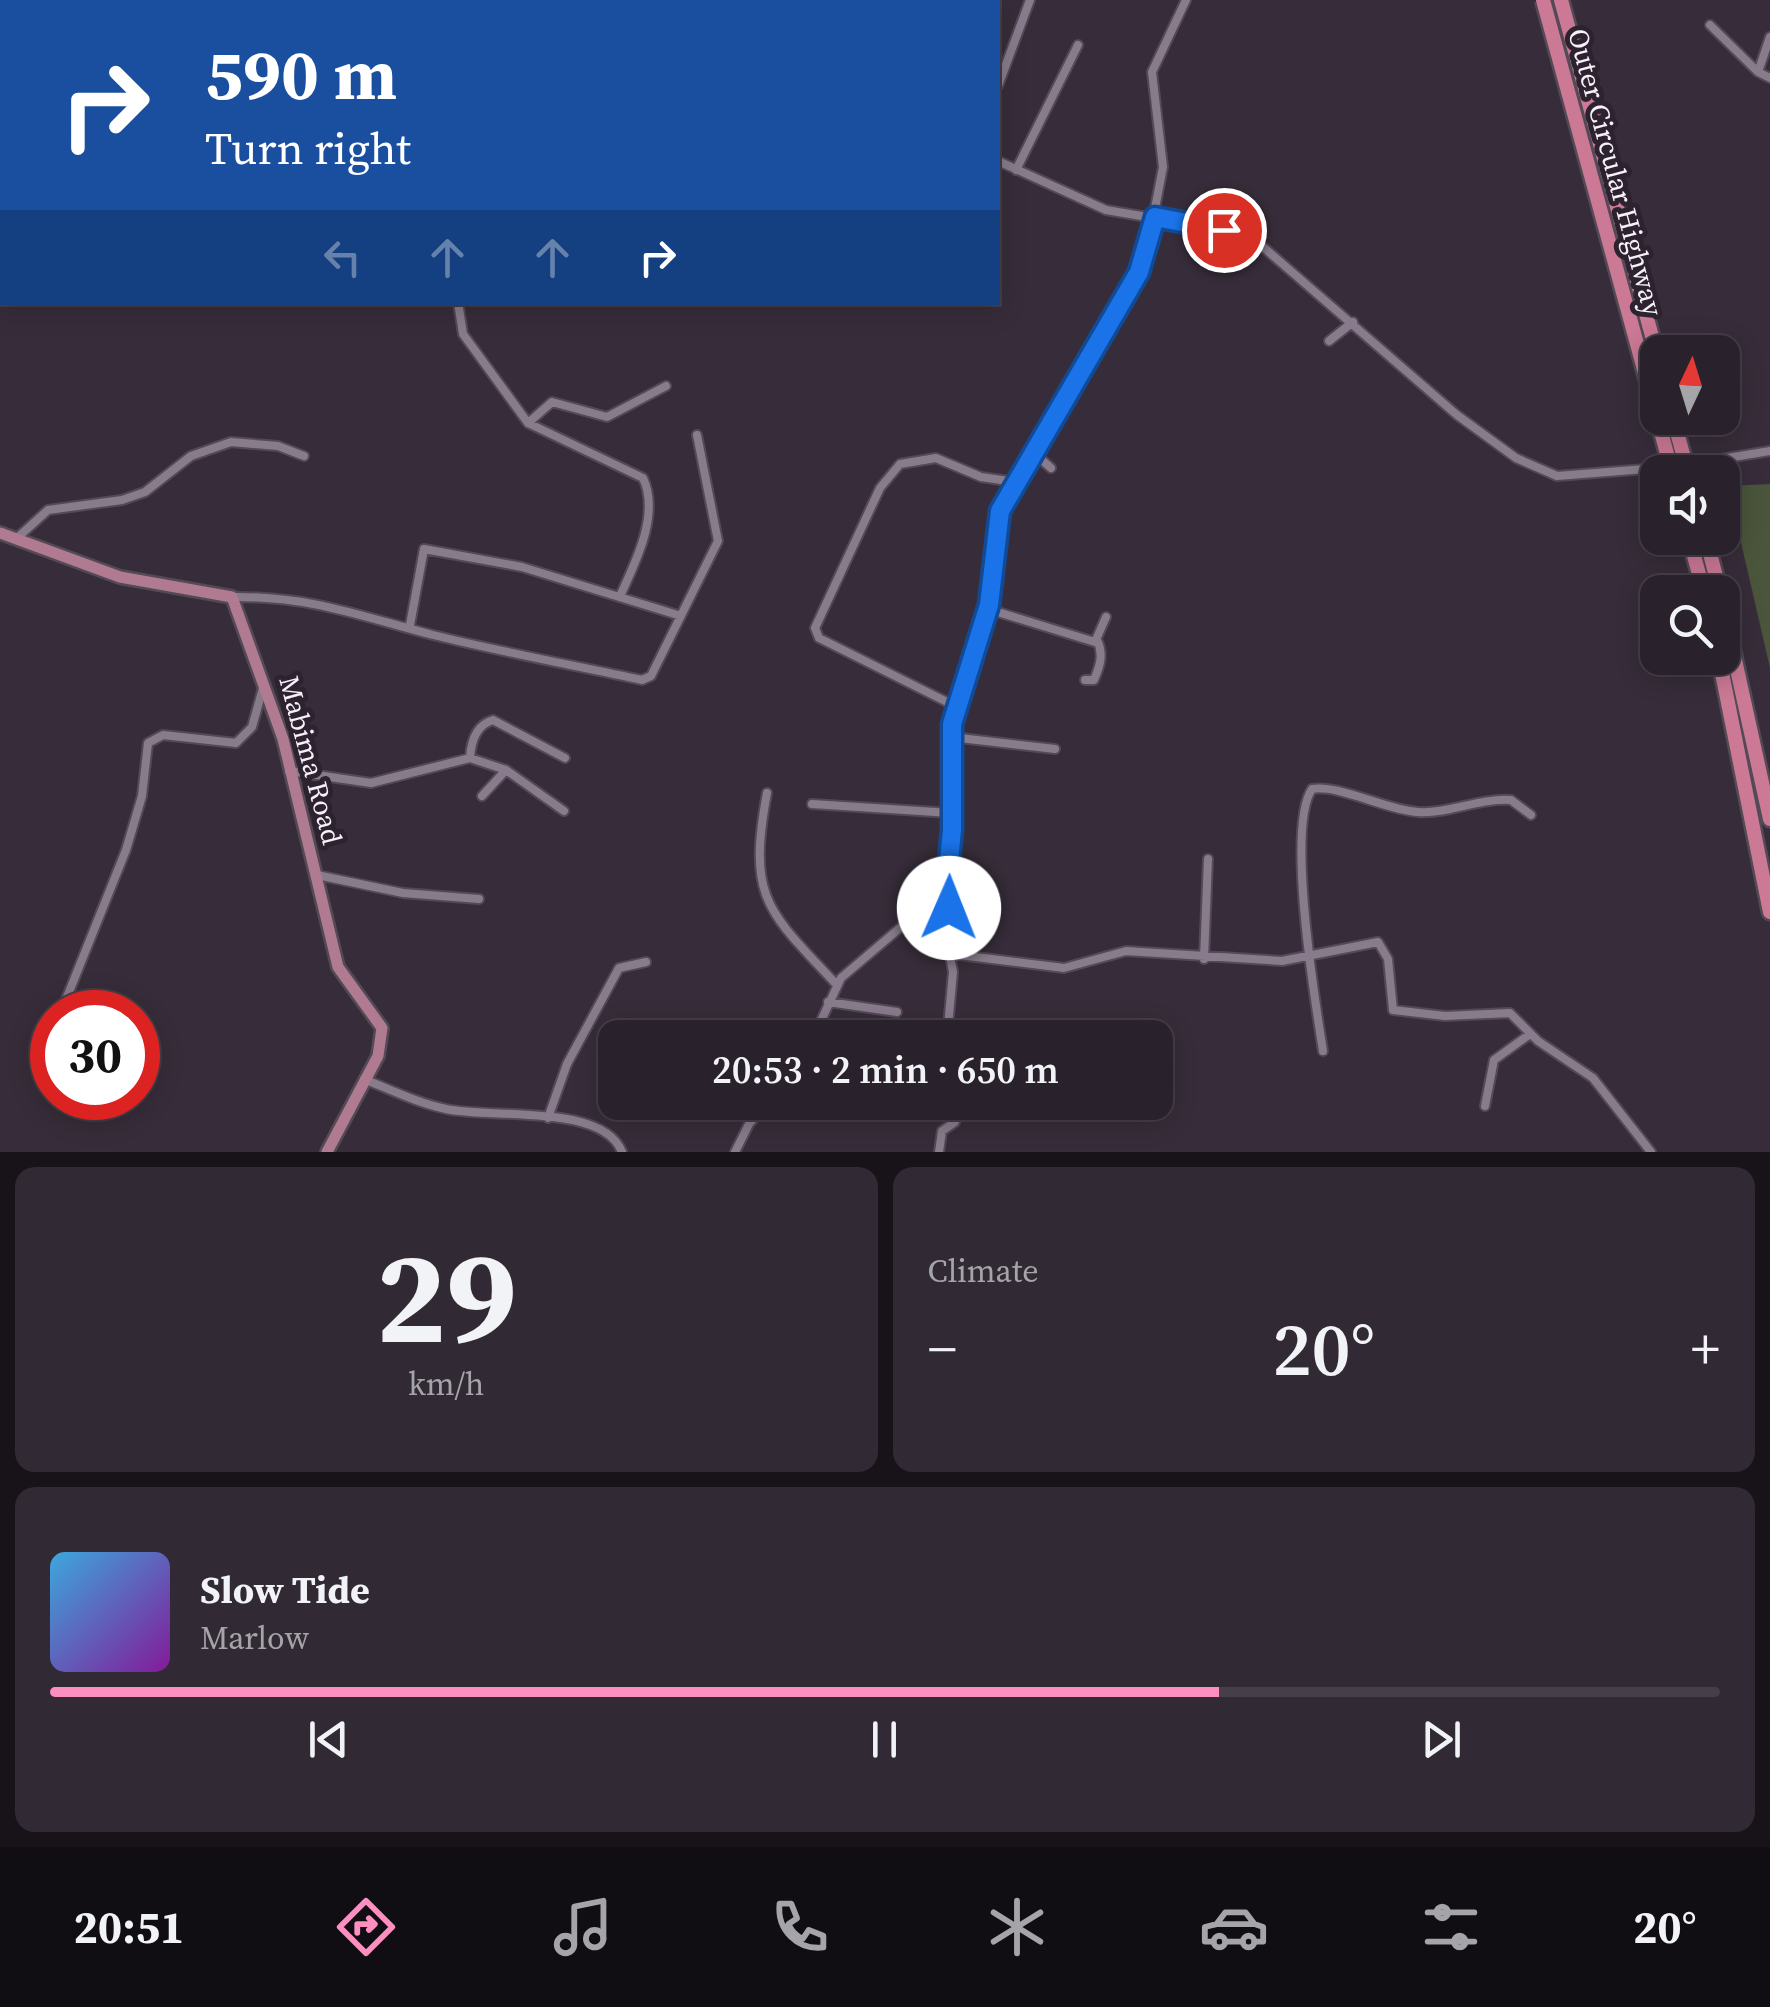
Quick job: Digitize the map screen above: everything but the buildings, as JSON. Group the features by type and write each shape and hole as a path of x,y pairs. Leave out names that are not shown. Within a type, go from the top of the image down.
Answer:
{"highway":[{"name":"Outer Circular Highway","path":"1542,0 1667,455"},
{"name":"Outer Circular Highway","path":"1560,0 1651,335"},
{"path":"1722,675 1770,912"},
{"path":"1738,675 1770,819"}],"main road":[{"path":"0,532 120,577 232,597"},
{"name":"Mabima Road","path":"232,597 265,683 338,968 382,1028 378,1056 328,1152"}],"street":[{"path":"1000,81 1030,0"},
{"path":"950,1020 951,954 946,936 950,899 946,892 951,737 955,706 988,609 996,525 1015,482 1139,272 1155,217 1163,167 1152,72 1186,0"},
{"path":"1710,25 1758,72 1770,78"},
{"path":"1758,72 1770,37"},
{"path":"1016,170 1078,45"},
{"path":"1000,162 1106,210 1224,230 1263,246 1456,415 1516,458 1557,476 1636,472 1770,451"},
{"path":"458,305 463,334 528,423 564,444 642,478 649,490 640,552 621,594"},
{"path":"1329,340 1354,322"},
{"path":"528,423 552,402 608,417 666,386"},
{"path":"232,597 278,596 410,625 428,634 642,680 651,676 718,542 698,434"},
{"path":"16,538 48,510 134,496 191,456 231,442 278,446 304,456"},
{"path":"1033,452 1050,468"},
{"path":"955,706 819,638 816,628 880,488 900,464 936,458 981,477 1015,482"},
{"path":"410,625 424,549 522,567 621,594 681,616"},
{"path":"988,609 1067,636 1097,640"},
{"path":"1085,680 1094,680 1096,675 1102,651 1097,640 1106,617"},
{"path":"70,990 126,850 142,796 148,743 163,735 236,743 246,738 265,683"},
{"path":"470,758 473,739 483,724 493,720 565,758"},
{"path":"951,737 1055,749"},
{"path":"288,771 371,783 470,758 506,770 564,810"},
{"path":"482,796 506,770"},
{"path":"1323,1051 1309,956 1303,810 1312,789 1332,788 1366,802 1419,812 1511,800 1532,815"},
{"path":"767,793 758,840 771,914 836,984"},
{"path":"812,804 951,813"},
{"path":"1204,958 1208,859"},
{"path":"317,875 403,893 479,900"},
{"path":"820,1020 836,984 946,892"},
{"path":"951,954 999,956 1064,968 1126,951 1282,961 1378,942 1388,959 1393,1010 1445,1016 1510,1013 1530,1034 1593,1078 1651,1152"},
{"path":"548,1118 567,1064 619,968 646,962"},
{"path":"828,1002 896,1012"},
{"path":"1485,1106 1494,1060 1530,1034"},
{"path":"364,1079 446,1109 548,1118 598,1127 617,1140 622,1152"},
{"path":"735,1152 752,1120"},
{"path":"939,1152 942,1131 955,1120"}],"green space":[{"path":"1770,484 1770,668 1740,538 1740,485"}],"route":[{"path":"949,908 946,892 952,830 952,724 989,605 1000,511 1139,272 1155,217 1224,230"}]}
